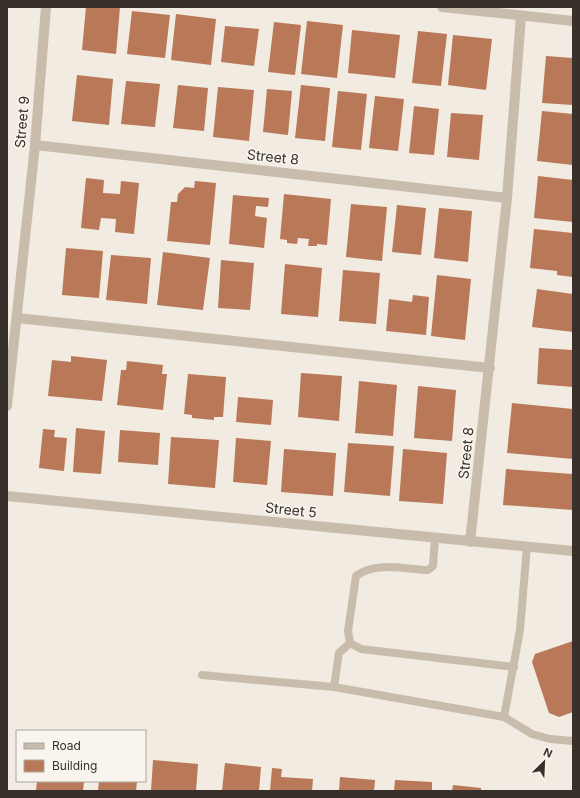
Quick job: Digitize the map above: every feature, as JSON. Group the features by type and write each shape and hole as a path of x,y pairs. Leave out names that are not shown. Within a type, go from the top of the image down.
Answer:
{"street":[{"name":"Street 9","path":"7,406 34,145 46,7"},
{"path":"442,7 573,21"},
{"name":"Street 8","path":"470,542 490,368 507,198 520,16"},
{"name":"Street 8","path":"34,145 507,198"},
{"path":"17,318 490,368"},
{"name":"Street 5","path":"7,496 470,542 527,546 573,552"}],"lane":[{"path":"435,538 433,566 428,570 382,567 363,570 356,576 348,631 350,643 360,649 514,667"},
{"path":"504,717 520,630 527,546"},
{"path":"334,687 338,653 350,643"},
{"path":"202,675 334,687 504,717 532,734 550,739 573,741"}],"building":[{"path":"86,7 120,7 116,54 82,50"},
{"path":"132,11 170,15 165,58 127,54"},
{"path":"176,14 216,19 211,65 171,60"},
{"path":"307,21 343,25 337,78 301,74"},
{"path":"274,22 301,25 295,75 268,72"},
{"path":"225,26 259,29 254,66 221,62"},
{"path":"352,30 400,35 395,78 348,73"},
{"path":"418,31 447,34 441,86 412,83"},
{"path":"453,35 492,39 486,90 448,85"},
{"path":"546,56 573,58 573,105 542,103"},
{"path":"77,75 113,79 109,125 72,121"},
{"path":"126,81 160,84 155,127 121,124"},
{"path":"178,85 208,88 204,131 173,128"},
{"path":"301,85 330,88 325,141 295,138"},
{"path":"218,87 254,90 249,141 213,137"},
{"path":"267,89 292,91 288,135 263,132"},
{"path":"338,91 367,94 361,150 332,147"},
{"path":"375,96 404,99 398,151 369,148"},
{"path":"414,106 439,109 434,155 409,153"},
{"path":"542,111 573,114 573,165 537,161"},
{"path":"451,113 483,115 479,160 447,157"},
{"path":"538,176 573,180 573,222 534,218"},
{"path":"86,178 104,180 103,193 120,194 121,181 139,183 134,234 115,232 116,219 101,218 99,230 81,228"},
{"path":"195,181 216,183 210,245 167,241 171,202 177,202 178,194 185,187 194,188"},
{"path":"284,194 331,199 327,245 317,244 317,246 308,246 309,239 298,238 297,244 287,243 287,240 280,239"},
{"path":"233,195 269,198 268,207 256,206 255,216 267,218 264,248 229,244"},
{"path":"351,204 387,207 382,261 346,257"},
{"path":"397,205 426,208 421,255 392,252"},
{"path":"439,208 472,211 468,262 434,258"},
{"path":"534,229 573,233 573,277 557,275 557,271 530,268"},
{"path":"66,248 103,251 99,298 62,295"},
{"path":"163,252 210,258 203,310 157,305"},
{"path":"111,255 151,258 147,304 106,300"},
{"path":"221,260 254,263 250,310 218,308"},
{"path":"285,264 322,268 318,317 281,314"},
{"path":"343,270 380,273 376,324 339,321"},
{"path":"437,275 471,279 465,340 431,336"},
{"path":"537,289 573,294 573,332 532,327"},
{"path":"413,295 429,297 426,335 386,331 389,299 412,302"},
{"path":"539,348 573,350 573,387 537,384"},
{"path":"71,356 107,360 102,401 48,396 52,360 71,362"},
{"path":"127,361 163,365 162,374 167,374 163,410 117,405 121,370 126,370"},
{"path":"301,373 342,376 339,421 298,417"},
{"path":"188,374 226,377 223,417 214,417 214,420 192,418 192,415 184,414"},
{"path":"359,381 397,385 393,436 355,433"},
{"path":"418,386 456,390 452,441 414,438"},
{"path":"238,397 273,400 271,425 236,422"},
{"path":"512,403 573,409 573,459 507,453"},
{"path":"76,428 105,431 101,474 73,472"},
{"path":"43,429 55,430 54,437 67,438 64,471 39,468"},
{"path":"120,430 160,433 158,465 118,462"},
{"path":"171,437 219,440 215,488 168,484"},
{"path":"236,438 271,441 267,485 233,482"},
{"path":"348,443 394,446 390,496 344,492"},
{"path":"284,449 336,453 333,496 281,492"},
{"path":"403,449 447,453 443,504 399,501"},
{"path":"506,469 573,474 573,510 503,505"},
{"path":"573,641 573,712 559,717 549,713 532,662 535,654"},
{"path":"153,760 198,764 196,791 151,791"},
{"path":"225,763 261,767 259,791 222,791"},
{"path":"272,768 282,769 281,777 313,779 312,791 270,791"},
{"path":"340,777 375,780 374,791 339,791"},
{"path":"395,780 432,782 432,791 394,791"},
{"path":"37,782 84,782 83,791 36,790"},
{"path":"99,782 137,782 136,791 98,791"},
{"path":"453,785 481,788 481,791 452,791"}]}
